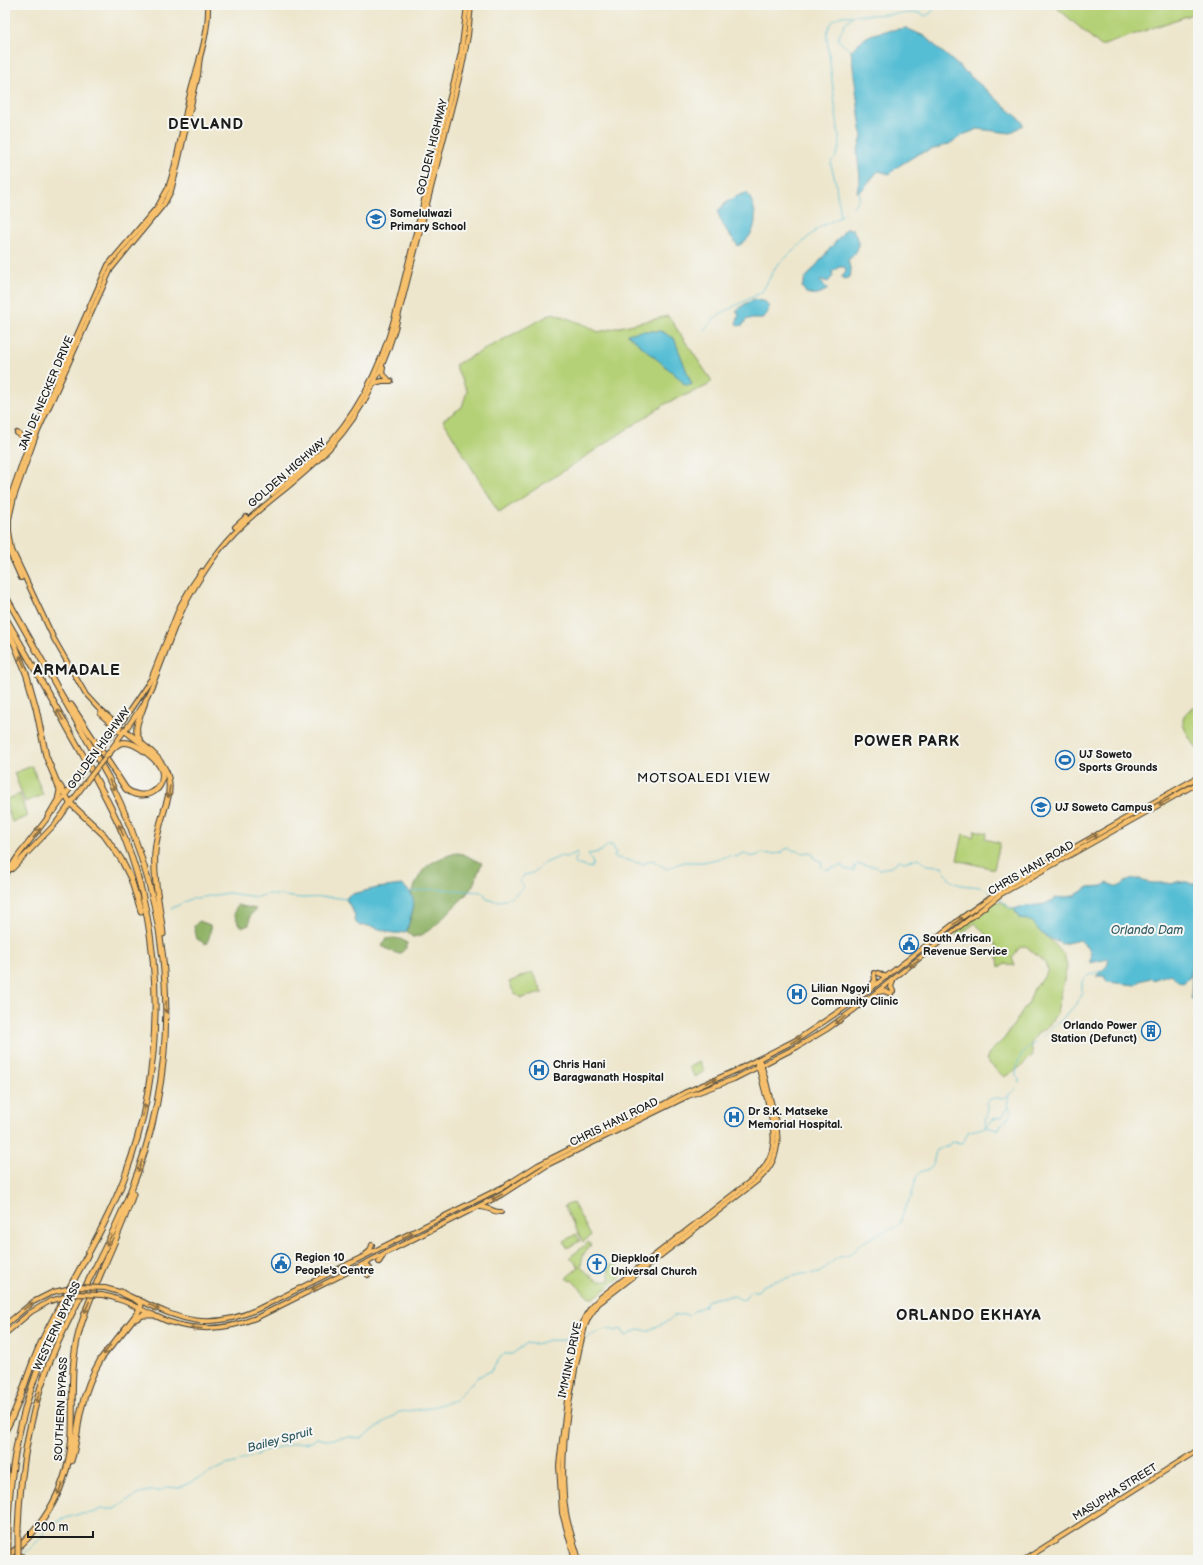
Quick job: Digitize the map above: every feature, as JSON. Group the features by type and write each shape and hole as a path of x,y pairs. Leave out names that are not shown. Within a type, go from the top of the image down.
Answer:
{"highway":[{"path":"5,595 60,690 125,787 133,794 143,796 156,790 161,782 162,775 158,763 145,749 138,738 136,730 137,720 146,700"},
{"path":"5,617 98,782 124,837 134,867 148,927 154,969 155,1027 152,1064 139,1131 120,1191 92,1247 47,1330 34,1358 17,1406 5,1431"},
{"path":"5,626 15,645 27,676 36,708 46,756 60,792 58,800 48,817"},
{"path":"60,690 71,713 108,777 122,805 134,835 150,886 164,960 165,1036 160,1083 151,1130 136,1179"},
{"path":"123,731 162,763 170,783 169,795 157,837 155,852 155,874 165,951 164,960"},
{"path":"107,755 116,745 123,743 133,744 145,749"},
{"path":"52,770 70,803 104,835 121,858 131,879 144,922 148,927"},
{"name":"SOUTHERN BYPASS","path":"5,1558 26,1541 44,1520 54,1503 67,1471 72,1433 72,1367 77,1338 84,1314 128,1209 135,1188 136,1179"},
{"name":"WESTERN BYPASS","path":"20,1558 18,1530 20,1490 25,1453 33,1415 44,1379 67,1322 119,1218 136,1179"},
{"name":"WESTERN BYPASS","path":"8,1560 9,1502 20,1426 27,1400 46,1345 92,1247"},
{"path":"67,1471 74,1449 84,1396 92,1375 106,1352 134,1319 140,1308 141,1304 138,1301 121,1292"},
{"path":"134,1319 143,1315 153,1315"},
{"path":"5,1546 20,1558 26,1560"}],"main road":[{"name":"JAN DE NECKER DRIVE","path":"5,522 7,506 28,446 108,265 156,209 166,193 171,178 195,70 208,22 208,5"},
{"name":"GOLDEN HIGHWAY","path":"5,876 18,856 66,796 109,736 118,727 150,679 180,606 215,551 240,522 298,474 320,453 348,420 368,385 385,348 395,316 461,53 467,5"},
{"name":"GOLDEN HIGHWAY","path":"5,876 46,834 107,755 146,700 180,616 203,573 219,550 232,534 250,517 303,474 335,444 357,415 375,383 388,355 462,67 468,36 471,5"},
{"name":"JAN DE NECKER DRIVE","path":"123,731 86,695 63,657 20,569 12,550 7,527 12,503 35,438 111,268 164,204 171,190 198,74 200,56"},
{"path":"375,383 389,380 382,372 388,355"},
{"path":"17,433 24,438 28,446"},
{"name":"JAN DE NECKER DRIVE","path":"5,533 8,549 12,559 56,649 84,697 110,723 118,727"},
{"path":"109,736 112,728 110,723"},
{"name":"CHRIS HANI ROAD","path":"5,1325 33,1302 53,1292 76,1287 105,1288 121,1292 162,1312 193,1321 219,1321 236,1318 250,1313 514,1181 538,1165 564,1152 757,1060 815,1028 843,1010 985,901 1016,880 1198,777"},
{"name":"CHRIS HANI ROAD","path":"5,1334 31,1312 50,1301 75,1294 102,1295 119,1299 173,1324 188,1327 214,1328 234,1325 258,1317 476,1208 504,1193 549,1164 688,1096 734,1079 827,1029 894,979 1001,894 1198,783"},
{"path":"1073,848 1076,852"},
{"path":"867,992 874,982 876,973 886,977"},
{"path":"877,992 883,990 892,993 891,985 894,979"},
{"name":"IMMINK DRIVE","path":"575,1560 562,1513 559,1466 568,1392 583,1321 592,1306 598,1300 759,1174 766,1166 774,1141 774,1130 760,1066 757,1060"},
{"path":"749,1071 756,1072 762,1076 770,1061"},
{"name":"IMMINK DRIVE","path":"580,1338 589,1317 598,1304 757,1181 768,1168 776,1150 778,1130 762,1076"},
{"path":"564,1152 578,1147 581,1148"},
{"path":"476,1208 484,1207 495,1212 501,1212"},
{"path":"360,1259 370,1251 372,1244 383,1247"},
{"path":"379,1262 384,1254"},
{"path":"360,1266 369,1266 370,1271 368,1276"},
{"name":"IMMINK DRIVE","path":"578,1347 563,1464 566,1513 579,1560"},
{"name":"MASUPHA STREET","path":"1024,1560 1198,1450"}],"green space":[{"path":"1054,5 1198,5 1198,12 1101,46"},
{"path":"553,313 588,326 598,332 668,316 712,381 707,386 667,403 499,513 443,420 462,407 467,391 455,365"},
{"path":"1198,707 1198,750 1187,733 1183,721 1184,716 1188,711"},
{"path":"32,766 43,795 25,802 14,773"},
{"path":"20,794 27,817 12,822 5,800"},
{"path":"975,830 987,833 985,839 1000,843 994,869 957,860 963,834 973,837"},
{"path":"456,853 463,854 482,863 473,885 466,895 435,926 420,936 412,937 407,931 413,908 413,898 411,892 423,870 431,863"},
{"path":"992,901 1002,902 1008,907 1014,909 1019,918 1028,919 1036,925 1064,954 1067,966 1057,1013 1049,1025 1038,1033 1031,1043 1033,1055 1022,1066 1004,1077 986,1060 989,1053 1004,1039 1029,1002 1034,988 1042,980 1048,970 1045,963 1026,946 1019,948 1012,958 1015,966 1005,964 999,968 997,946 975,923 958,936 955,933"},
{"path":"237,905 256,909 250,916 249,925 244,927 239,925 234,913"},
{"path":"199,921 210,925 210,934 206,944 197,939 194,926"},
{"path":"386,939 401,939 407,943 406,948 400,954 382,946"},
{"path":"532,972 543,993 521,998 514,993 509,982"},
{"path":"699,1061 705,1071 695,1077 689,1067"},
{"path":"573,1203 591,1236 583,1242 564,1206"},
{"path":"576,1234 580,1241 567,1248 564,1241"},
{"path":"589,1242 591,1245 583,1255 581,1266 587,1273 597,1280 610,1281 608,1268 614,1263 623,1275 594,1298 589,1298 572,1280 570,1281 566,1278 579,1267 570,1257"}],"water":[{"path":"906,28 924,36 1022,121 1023,125 1010,133 978,129 963,135 949,144 918,154 897,167 890,174 878,171 863,189 857,192 860,177 857,153 862,137 851,51 857,44 869,36"},
{"path":"747,193 754,207 755,222 750,235 738,246 723,225 718,211 731,199"},
{"path":"846,229 853,229 858,242 856,252 848,260 851,272 850,277 844,279 841,277 846,272 845,267 839,267 832,272 833,276 828,282 822,280 820,281 828,289 817,294 806,293 802,287 805,279"},
{"path":"754,299 766,302 769,309 767,313 762,319 747,319 743,325 738,326 736,324 739,314 736,311"},
{"path":"641,331 661,331 674,338 692,385 685,385 679,378 627,334"},
{"name":"Orlando Dam","path":"1140,879 1151,883 1172,884 1178,881 1195,884 1198,882 1198,1000 1193,1000 1191,998 1193,955 1190,977 1183,983 1179,982 1171,974 1152,980 1150,978 1139,982 1136,985 1107,982 1104,976 1096,976 1107,966 1109,959 1089,963 1091,959 1090,950 1080,940 1062,944 1051,939 1040,932 1030,921 1019,918 1014,909 1045,904 1057,898 1074,896 1089,887 1102,886 1108,883 1120,886 1129,880"},
{"path":"402,885 412,896 414,901 407,931 401,933 389,932 372,927 360,926 354,921 355,915 346,899 349,895 377,888"}],"waterway":[{"path":"835,158 840,146 827,38 830,25 841,16 915,13 921,13 925,16 931,13 937,5"},
{"path":"851,51 838,39 845,23 852,17"},
{"path":"832,160 831,165 836,183 840,208 839,218"},
{"path":"853,207 859,199 859,190"},
{"path":"705,329 718,315 762,292 776,266 820,227 838,218 844,213"},
{"path":"411,892 436,889 483,892 487,899 498,901 508,899 524,886 519,882 524,875 533,873 541,865 561,856 566,857 578,852 579,855 575,859 575,864 591,868 593,863 588,854 601,851 607,845 612,845 616,853 614,857 643,864 652,860 667,869 683,862 703,862 730,856"},
{"path":"733,856 736,857 744,853 749,856 762,853 778,853 790,848 794,851 796,850 803,853 811,852 815,859 822,862 821,867 826,870 843,865 844,869 854,871 855,866 858,864 877,867 879,869 891,867 900,860 904,862 919,858 923,863 942,866 950,880 955,883 960,885 981,887 990,892"},
{"path":"171,909 190,899 228,893 257,897 267,894 301,898 331,897 346,899"},
{"path":"999,899 1008,907 1014,909"},
{"name":"Bailey Spruit","path":"1041,1039 1051,1027 1060,1022 1077,1004 1082,991 1082,981 1087,976 1103,970"},
{"name":"Bailey Spruit","path":"1019,1083 1019,1079 1016,1076 1019,1060 1024,1052 1037,1042"},
{"name":"Bailey Spruit","path":"585,1338 608,1329 617,1331 619,1329 622,1330 626,1336 639,1329 647,1331 668,1321 673,1316 685,1314 689,1316 695,1310 705,1306 707,1301 720,1297 733,1296 740,1299 745,1299 751,1291 758,1291 762,1286 775,1281 802,1274 819,1273 837,1258 849,1255 862,1243 878,1234 896,1227 900,1223 904,1210 911,1197 917,1176 920,1172 927,1170 933,1165 936,1150 949,1145 951,1142 963,1143 968,1132 986,1127 986,1121 984,1119 987,1117 987,1102 994,1098 1006,1097 1016,1089"},
{"path":"986,1127 998,1130 1009,1116 1012,1111 1007,1104 1009,1096"},
{"path":"986,1127 993,1119 1002,1117 1009,1106"},
{"name":"Bailey Spruit","path":"25,1553 39,1540 48,1527 63,1519 79,1514 93,1513 101,1509 114,1509 137,1495 148,1491 161,1491 167,1487 179,1488 226,1465 255,1456 262,1451 297,1443 311,1442 316,1438 326,1440 347,1437 362,1438 399,1412 430,1408 455,1400 478,1377 491,1371 503,1354 512,1354 527,1343 535,1344 549,1340 576,1339"}],"place":[{"name":"Somelulwazi Primary School","path":"376,219"},
{"name":"UJ Soweto Sports Grounds","path":"1065,760"},
{"name":"UJ Soweto Campus","path":"1041,807"},
{"name":"South African Revenue Service","path":"909,944"},
{"name":"Lilian Ngoyi Community Clinic","path":"797,994"},
{"name":"Orlando Power Station (Defunct)","path":"1151,1031"},
{"name":"Chris Hani Baragwanath Hospital","path":"539,1070"},
{"name":"Dr S.K. Matseke Memorial Hospital.","path":"734,1117"},
{"name":"Region 10 People's Centre","path":"281,1263"},
{"name":"Diepkloof Universal Church","path":"597,1264"}],"district":[{"name":"DEVLAND","path":"206,124"},
{"name":"ARMADALE","path":"77,670"},
{"name":"POWER PARK","path":"907,741"},
{"name":"MOTSOALEDI VIEW","path":"704,778"},
{"name":"ORLANDO EKHAYA","path":"969,1315"}]}
